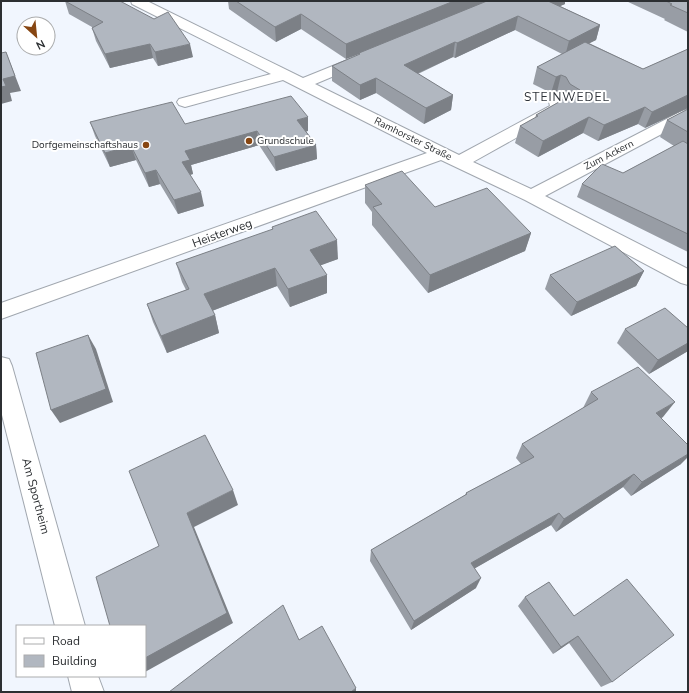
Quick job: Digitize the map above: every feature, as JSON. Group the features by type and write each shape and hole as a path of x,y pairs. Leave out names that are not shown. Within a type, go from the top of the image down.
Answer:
{"street":[{"name":"Ramhorster Straße","path":"137,1 450,158 531,196 688,278"},
{"path":"302,84 374,54"},
{"path":"185,102 285,75"},
{"name":"Heisterweg","path":"1,311 450,158 558,108 556,98"},
{"name":"Zum Ackern","path":"531,196 688,114"},
{"name":"Am Sportheim","path":"1,366 70,625"},
{"path":"83,677 88,692"}],"building":[{"path":"65,1 120,1 154,19 168,12 190,44 155,52 150,44 105,54 92,28 103,22"},
{"path":"236,1 454,1 346,44 301,14 275,27"},
{"path":"487,1 548,1 600,25 569,41 518,16 404,65 453,95 426,108 376,78 360,85 332,66 360,54 359,53"},
{"path":"666,1 688,1 688,13 670,5 672,4"},
{"path":"585,42 643,69 688,49 688,95 652,112 645,107 604,125 589,117 543,141 520,126 538,116 536,115 580,90 570,84 566,77 561,75 556,77 537,67"},
{"path":"6,52 15,76 3,79 6,86 1,87 1,53"},
{"path":"291,96 308,117 297,120 316,145 274,157 257,131 185,151 190,160 182,162 201,192 174,200 156,170 145,173 131,146 105,153 90,122 172,102 185,124"},
{"path":"688,109 688,132 667,120"},
{"path":"683,141 688,144 688,234 582,184 602,164 623,173"},
{"path":"402,171 435,207 487,188 531,233 430,275 373,207 382,204 365,185"},
{"path":"316,211 337,240 310,250 327,275 288,289 275,268 204,294 215,315 161,336 147,304 189,289 176,263 273,229 272,227"},
{"path":"615,246 644,271 577,302 550,275"},
{"path":"665,308 688,328 688,343 658,360 625,329"},
{"path":"88,335 106,389 51,410 36,353"},
{"path":"638,367 675,402 656,413 688,445 688,454 642,482 634,474 564,519 559,513 471,563 481,578 414,621 371,550 467,494 466,493 534,457 522,444 598,399 591,392"},
{"path":"205,435 233,490 187,513 227,613 146,657 146,625 110,625 96,577 159,546 129,471"},
{"path":"627,579 674,635 612,682 578,636 561,647 525,597 549,582 574,616"},
{"path":"283,605 299,640 322,626 356,688 351,692 169,692"}],"place":[{"name":"Grundschule","path":"249,141"},
{"name":"Dorfgemeinschaftshaus","path":"146,145"}],"district":[{"name":"STEINWEDEL","path":"567,97"}]}
